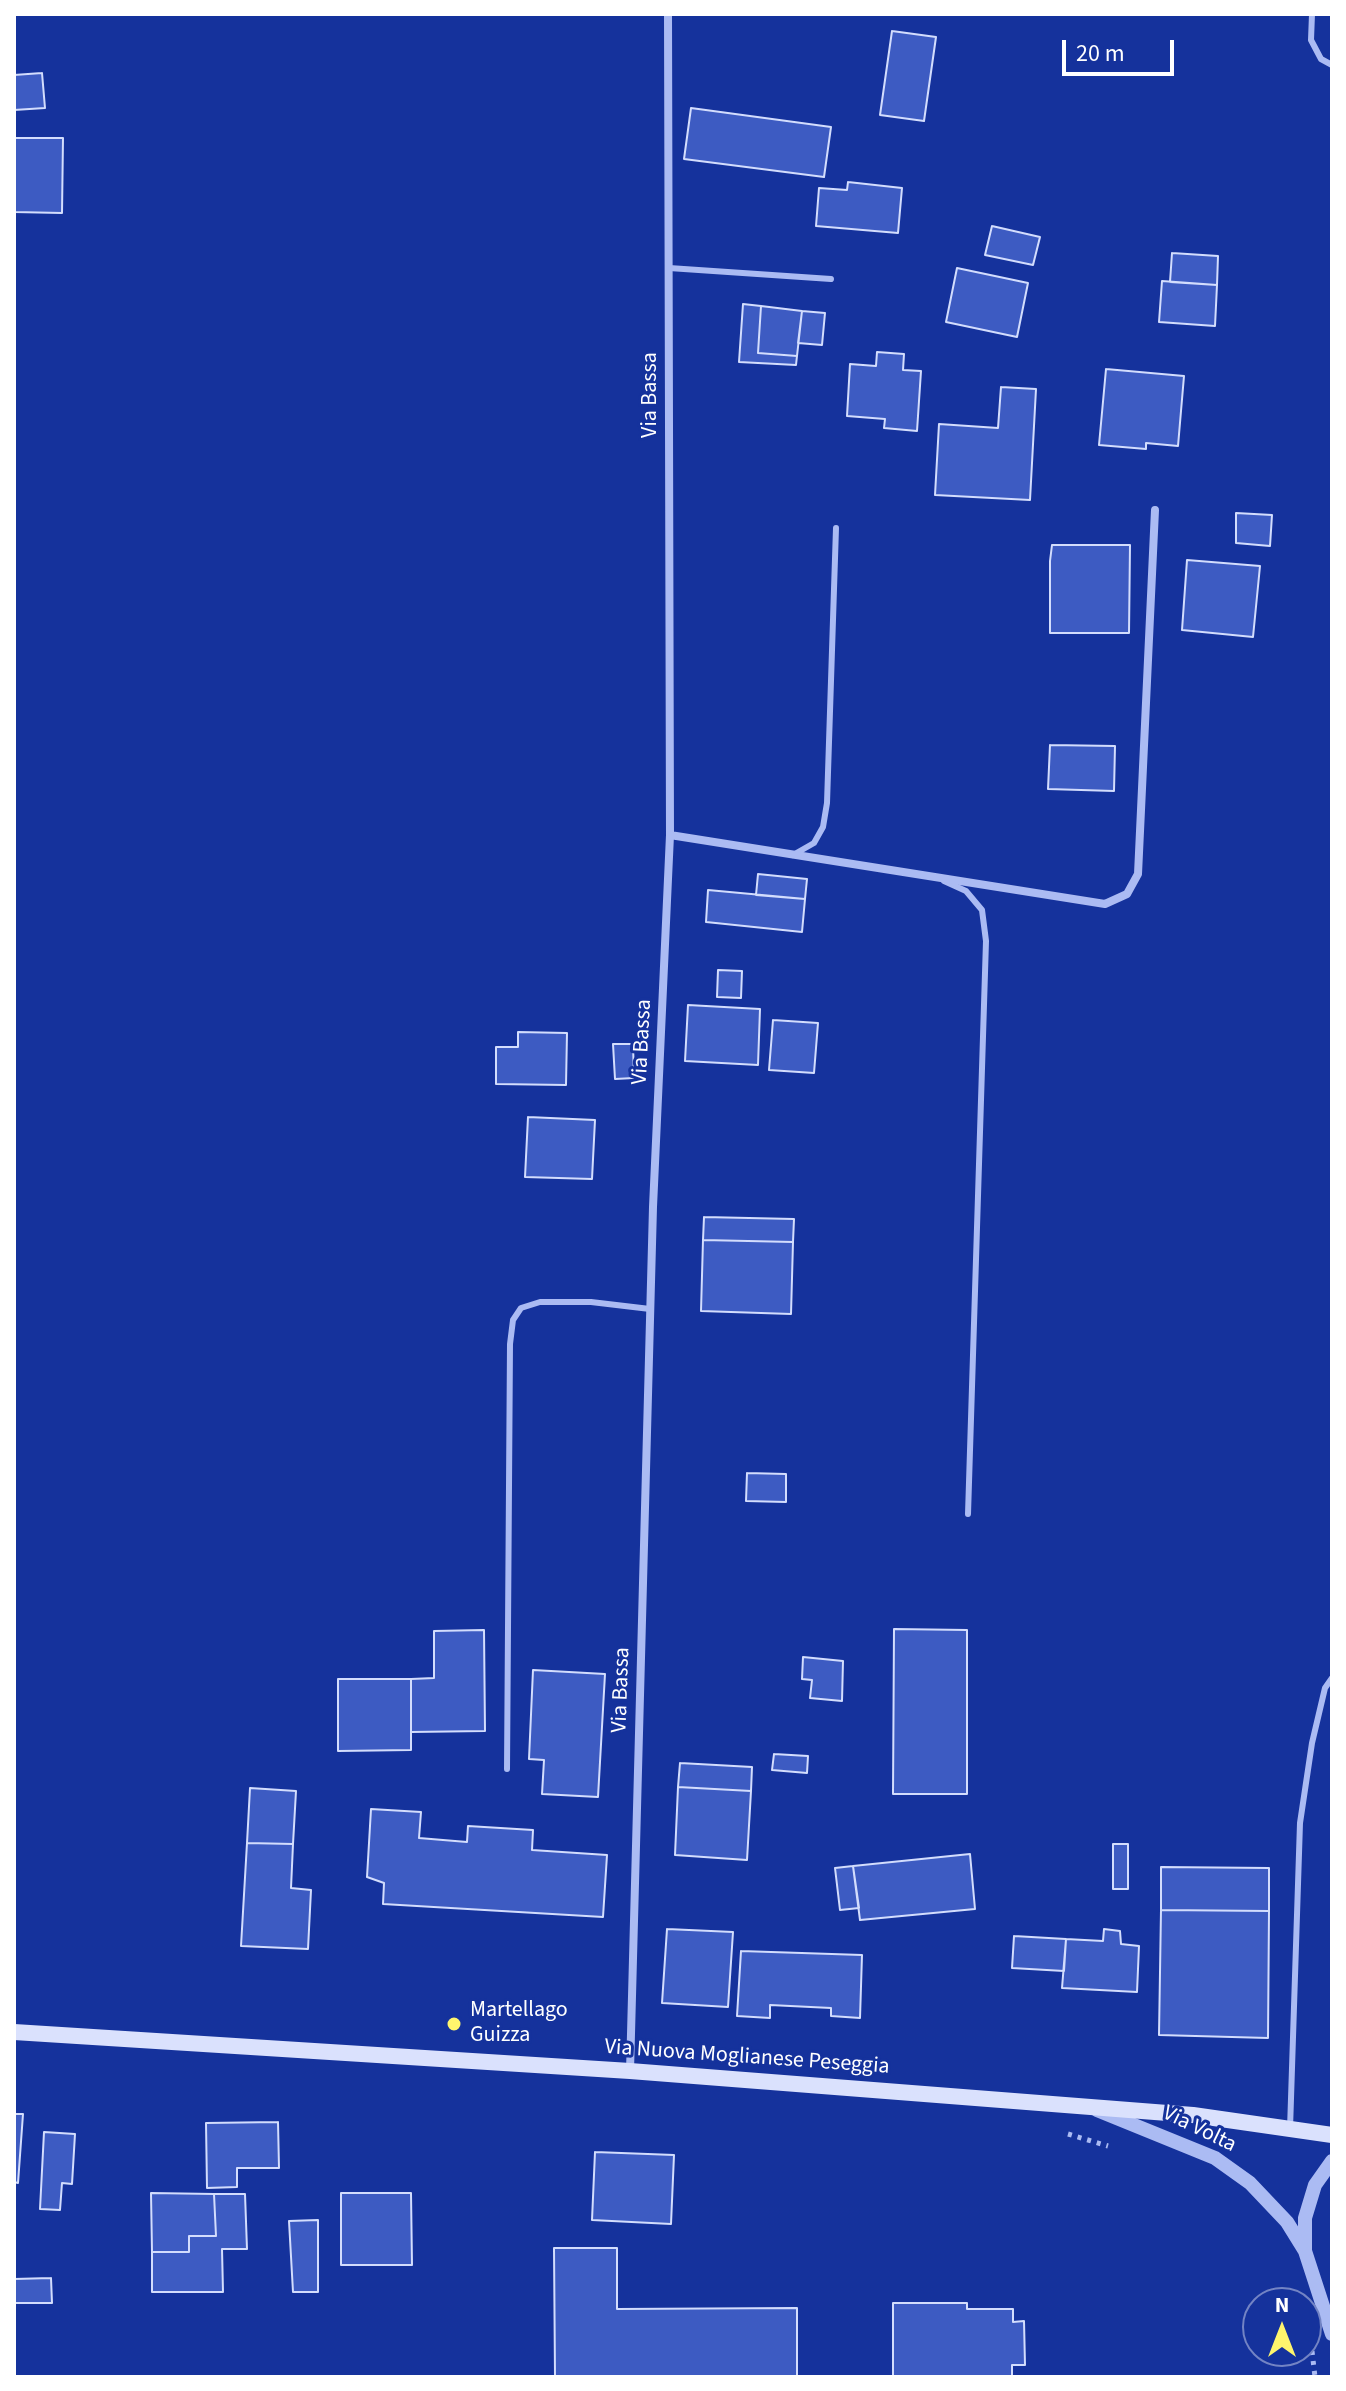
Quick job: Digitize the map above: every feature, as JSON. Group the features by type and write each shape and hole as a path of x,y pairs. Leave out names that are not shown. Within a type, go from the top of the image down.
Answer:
{"main road":[{"name":"Via Nuova Moglianese Peseggia","path":"14,2032 630,2071 1193,2115 1332,2135"}],"street":[{"name":"Via Bassa","path":"630,2071 650,1309 670,835 668,14"},
{"path":"670,835 1105,904 1127,894 1138,874 1155,510"},
{"name":"Via Volta","path":"1089,2107 1215,2158 1250,2183 1287,2222 1305,2251 1332,2334"},
{"name":"Via Volta","path":"1305,2251 1305,2218 1315,2185 1332,2161"}],"lane":[{"path":"1312,14 1311,40 1321,59 1332,65"},
{"path":"669,268 831,279"},
{"path":"793,855 814,843 823,827 827,803 836,528"},
{"path":"933,876 966,891 974,900 982,910 986,941 968,1514"},
{"path":"507,1769 510,1359 513,1320 521,1308 540,1302 591,1302 650,1309"},
{"path":"1290,2129 1300,1823 1312,1743 1325,1688 1332,1678"}],"path":[{"path":"1063,2133 1117,2148"}],"building":[{"path":"892,31 936,37 924,121 880,115"},
{"path":"42,73 45,108 14,110 14,75"},
{"path":"691,108 831,127 824,177 684,159"},
{"path":"14,138 63,138 62,213 14,212"},
{"path":"848,182 902,188 898,233 816,226 819,188 847,190"},
{"path":"992,226 1040,237 1033,265 985,255"},
{"path":"1172,253 1218,256 1217,285 1170,282"},
{"path":"957,268 1028,283 1017,337 946,322"},
{"path":"1162,281 1217,285 1215,326 1159,322"},
{"path":"743,304 761,306 758,353 797,356 796,365 739,362"},
{"path":"761,306 802,311 797,356 758,353"},
{"path":"802,311 825,313 822,345 798,343"},
{"path":"877,352 904,354 903,370 921,371 917,431 884,428 885,419 847,416 850,364 876,366"},
{"path":"1106,369 1184,376 1178,446 1146,443 1146,449 1099,445"},
{"path":"1001,387 1036,389 1030,500 935,495 939,424 998,428"},
{"path":"1236,513 1272,515 1270,546 1236,543"},
{"path":"1052,545 1130,545 1129,633 1050,633"},
{"path":"1187,560 1260,566 1253,637 1182,630"},
{"path":"1050,745 1115,746 1114,791 1048,789"},
{"path":"758,874 807,879 805,899 756,895"},
{"path":"708,890 805,899 802,932 706,922"},
{"path":"718,970 742,971 741,998 717,997"},
{"path":"688,1005 760,1009 758,1065 685,1061"},
{"path":"773,1020 818,1023 814,1073 769,1070"},
{"path":"518,1032 567,1033 566,1085 496,1084 496,1047 518,1047"},
{"path":"613,1044 633,1044 634,1078 615,1079"},
{"path":"528,1117 595,1120 592,1179 525,1177"},
{"path":"704,1217 794,1219 793,1242 703,1240"},
{"path":"703,1240 793,1242 791,1314 701,1311"},
{"path":"747,1473 786,1474 786,1502 746,1501"},
{"path":"894,1629 967,1630 967,1794 893,1794"},
{"path":"484,1630 485,1731 411,1732 411,1679 434,1678 434,1631"},
{"path":"803,1657 843,1661 842,1701 810,1698 812,1680 802,1679"},
{"path":"533,1670 605,1674 598,1797 542,1794 544,1760 529,1759"},
{"path":"338,1679 411,1679 411,1750 338,1751"},
{"path":"774,1754 808,1756 807,1773 772,1770"},
{"path":"680,1763 752,1767 751,1791 678,1787"},
{"path":"678,1787 751,1791 747,1860 675,1855"},
{"path":"250,1788 296,1791 293,1844 247,1843"},
{"path":"371,1809 421,1812 419,1838 467,1842 468,1826 533,1830 532,1850 607,1855 603,1917 383,1904 384,1883 367,1877"},
{"path":"247,1843 293,1844 291,1888 311,1890 308,1949 241,1946"},
{"path":"1113,1844 1128,1844 1128,1889 1113,1889"},
{"path":"970,1854 975,1909 860,1920 853,1866"},
{"path":"853,1866 859,1908 840,1910 835,1868"},
{"path":"1161,1867 1269,1868 1269,1911 1161,1910"},
{"path":"1161,1910 1269,1911 1268,2038 1159,2035"},
{"path":"667,1929 733,1932 728,2007 662,2003"},
{"path":"1104,1929 1120,1931 1121,1944 1139,1946 1137,1992 1062,1988 1066,1939 1103,1941"},
{"path":"1014,1936 1066,1939 1064,1971 1012,1968"},
{"path":"741,1951 862,1955 860,2018 831,2016 831,2008 770,2005 770,2018 737,2016"},
{"path":"14,2114 23,2114 18,2183 14,2182"},
{"path":"278,2122 279,2168 237,2168 237,2187 207,2188 206,2123"},
{"path":"44,2132 75,2134 72,2184 62,2183 60,2210 40,2209"},
{"path":"595,2152 674,2155 671,2224 592,2220"},
{"path":"151,2193 214,2194 216,2236 189,2236 189,2252 152,2252"},
{"path":"341,2193 411,2193 412,2265 341,2265"},
{"path":"214,2194 245,2194 247,2249 222,2249 223,2292 152,2292 152,2252 189,2252 189,2236 216,2236"},
{"path":"318,2220 318,2292 293,2292 289,2221"},
{"path":"554,2248 617,2248 617,2309 797,2308 797,2377 555,2377"},
{"path":"51,2278 52,2303 14,2303 14,2279"},
{"path":"893,2303 967,2303 967,2309 1013,2309 1013,2322 1024,2321 1025,2365 1012,2365 1012,2377 893,2377"}],"place":[{"name":"Martellago Guizza","path":"454,2024"}]}
